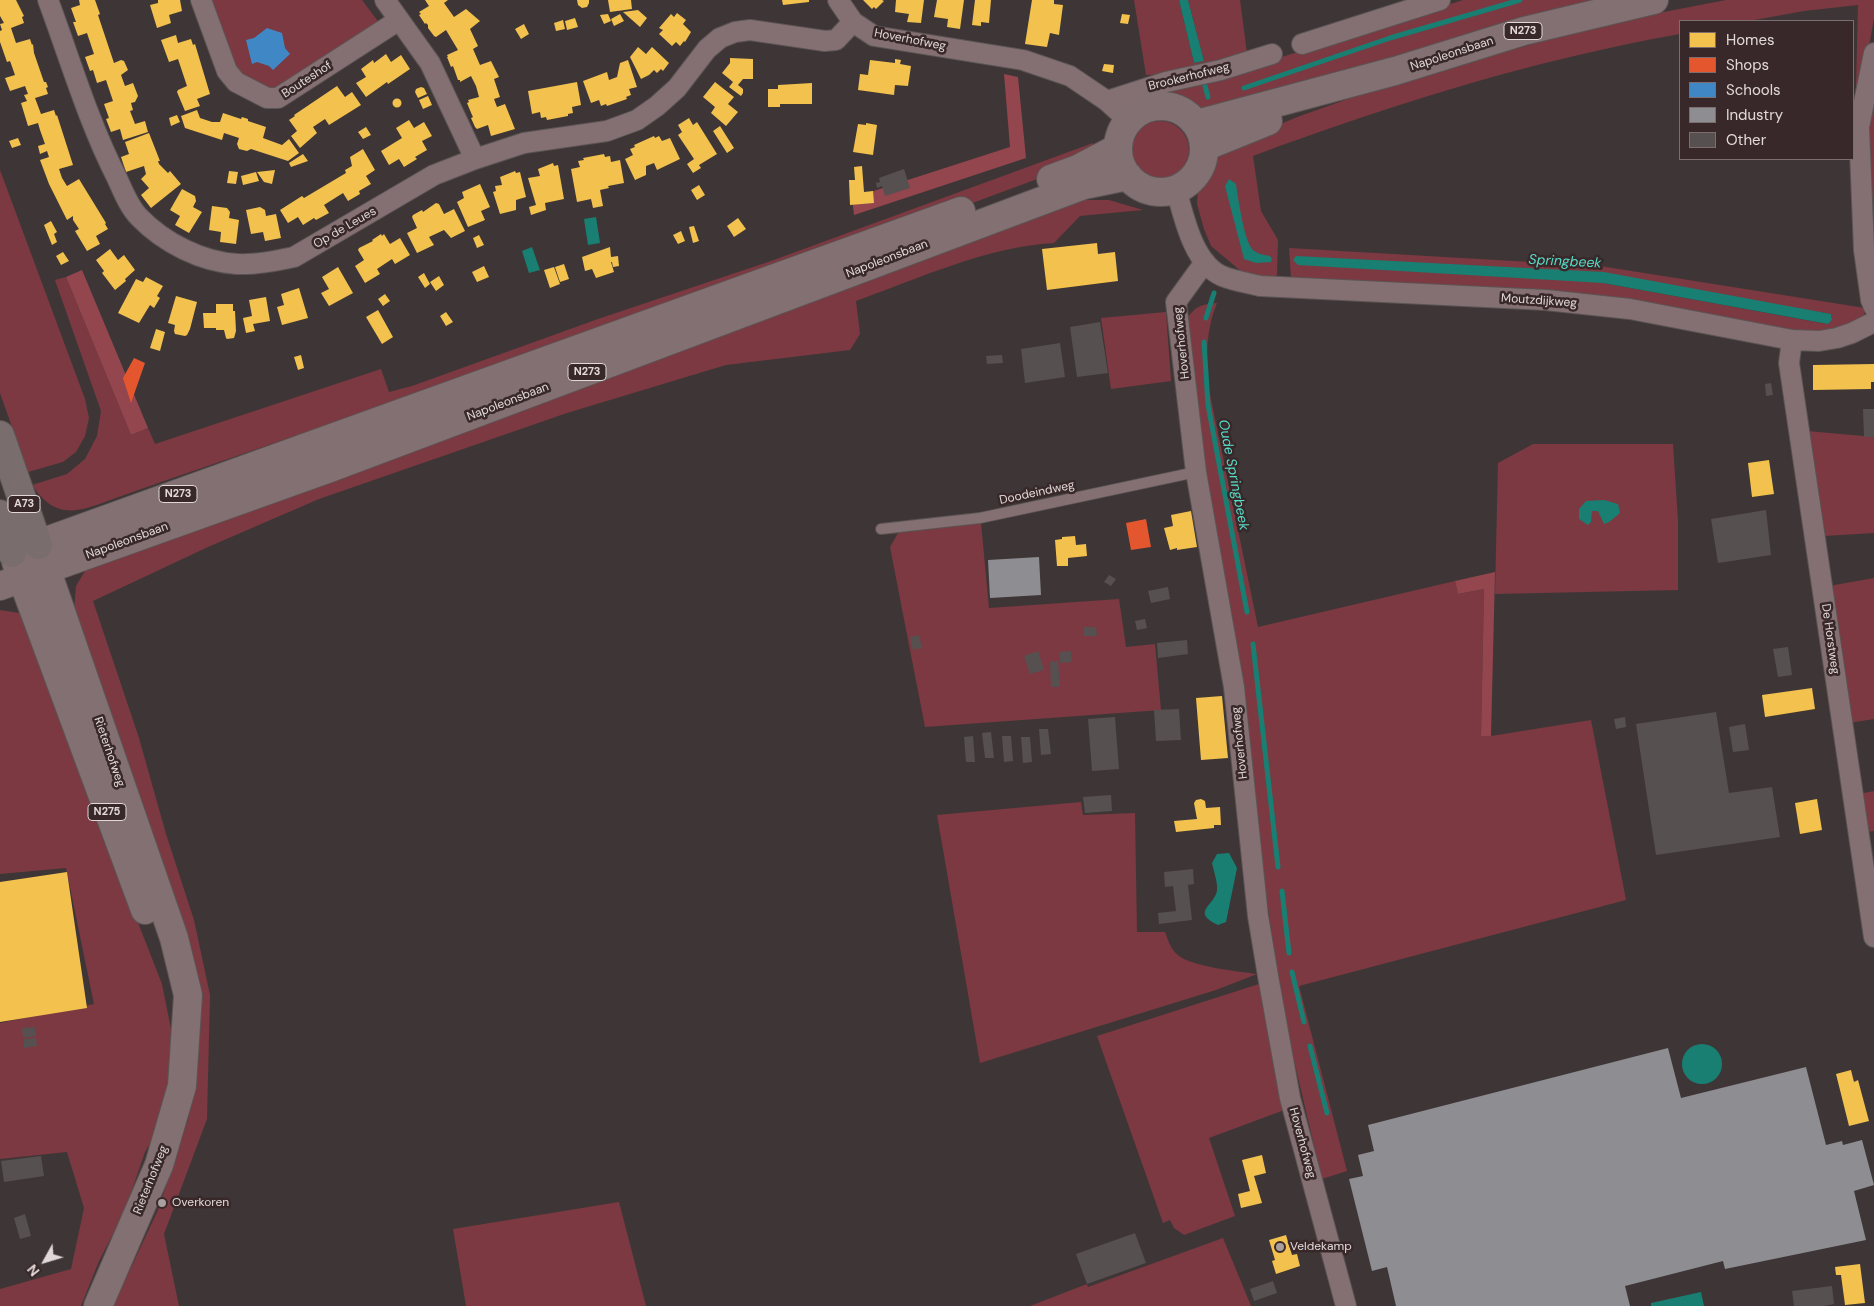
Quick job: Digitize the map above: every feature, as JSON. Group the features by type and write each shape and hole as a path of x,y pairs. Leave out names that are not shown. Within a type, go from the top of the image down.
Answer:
{"highway":[{"name":"A73","path":"0,435 20,565"},
{"name":"A73","path":"0,514 20,565"}],"main road":[{"name":"Napoleonsbaan","path":"1200,136 1524,31 1654,0"},
{"path":"1164,105 1176,108 1188,115 1200,136 1202,161 1197,173 1188,183 1176,189 1162,192 1149,190 1137,185 1122,168 1118,148 1121,133 1128,120 1150,106 1164,105"},
{"name":"Napoleonsbaan","path":"20,565 1069,172 1118,148"},
{"name":"Napoleonsbaan","path":"20,565 330,468 1084,185 1128,176"},
{"name":"Rieterhofweg","path":"20,565 174,938 188,995 182,1086 159,1166 98,1306"}],"street":[{"name":"Op de Leues","path":"48,0 104,152 139,217 161,236 187,251 218,262 239,264 272,262 294,257 434,176 475,158 524,144 607,131 636,120 657,106 677,88 707,49 720,38 735,32 750,30 825,41 836,40 853,22"},
{"name":"Bouteshof","path":"201,0 227,71 236,82 266,98 278,98 399,20"},
{"path":"385,0 430,63 475,158"},
{"name":"Hoverhofweg","path":"838,0 853,22 874,36 1023,60 1070,76 1107,101 1128,120"},
{"path":"1302,44 1440,0"},
{"path":"1874,53 1859,127 1864,250 1871,300 1874,307"},
{"name":"Brookerhofweg","path":"1107,101 1166,82 1221,70 1272,54"},
{"path":"1176,189 1191,239 1205,262"},
{"name":"Hoverhofweg","path":"1205,262 1176,302 1196,472 1234,687 1258,916 1283,1060 1290,1098 1346,1306"},
{"name":"Moutzdijkweg","path":"1205,262 1221,275 1260,286 1546,300 1630,309 1792,340 1819,341 1837,338 1874,322"},
{"name":"De Horstweg","path":"1792,340 1789,363 1874,937"}],"lane":[{"name":"Doodeindweg","path":"881,529 980,518 1196,472"}],"shaded area":[{"path":"207,0 362,0 380,24 271,92 236,81"},
{"path":"1134,0 1179,0 1194,63 1204,61 1188,0 1240,0 1247,53 1177,74 1146,75"},
{"path":"1179,0 1188,0 1204,61 1194,63"},
{"path":"1463,0 1630,0 1209,114 1174,101 1136,97 1180,89"},
{"path":"1726,0 1874,0 1874,18 1855,127 1858,5 1804,11 1754,20 1679,20 1679,34 1571,57 1464,85 1411,101 1253,156 1261,211 1278,240 1277,275 1271,279 1242,272 1211,246 1197,204 1198,189 1213,160 1224,147 1300,116 1390,84 1612,22"},
{"path":"1004,74 1018,77 1026,158 854,215 852,198 1010,147"},
{"path":"1874,74 1874,275 1863,128"},
{"path":"1160,121 1171,123 1184,134 1189,150 1187,161 1176,174 1160,179 1149,177 1136,166 1131,150 1133,139 1144,126"},
{"path":"1093,143 1091,159 959,208 89,507 78,510 59,509 41,496 32,485 67,474 85,459 97,436 101,411 55,280 66,277 131,435 148,428 155,444 381,369 389,392 412,386 598,319 771,261"},
{"path":"0,170 85,399 89,418 85,436 76,452 63,462 28,472 0,393"},
{"path":"1229,179 1236,184 1249,244 1256,252 1270,256 1271,262 1256,263 1244,259 1225,186"},
{"path":"1081,192 1085,200 1109,200 1143,210 1080,216 1054,243 1029,246 978,257 856,301 860,334 850,350 726,365 567,413 319,499 208,547 93,601 139,738 166,834 194,920 210,995 207,1119 164,1234 179,1306 113,1306 158,1210 188,1120 198,1039 74,611 76,586 91,561"},
{"path":"596,217 600,243 588,245 584,219"},
{"path":"532,247 540,270 529,273 522,251"},
{"path":"1289,248 1600,266 1865,308 1864,318 1821,333 1291,278","holes":["1603,283 1831,314 1832,320 1827,324"]},
{"path":"1296,256 1604,272 1831,314 1832,320 1828,324 1603,283 1298,265 1293,260"},
{"path":"82,270 148,428 131,435 66,277"},
{"path":"1217,303 1213,313 1208,343 1208,385 1258,627 1455,581 1458,594 1484,589 1481,736 1591,720 1626,900 1299,986 1347,1171 1322,1179 1289,1039 1274,952 1231,628 1207,484 1185,321 1198,307"},
{"path":"1166,312 1171,381 1111,389 1101,318"},
{"path":"1807,431 1874,437 1874,533 1824,536"},
{"path":"1533,444 1673,444 1678,521 1678,590 1495,594 1498,463"},
{"path":"1604,500 1618,504 1620,513 1604,524 1598,511 1592,511 1591,522 1588,525 1579,519 1579,509 1586,501"},
{"path":"981,523 989,608 1119,599 1126,647 1155,644 1161,710 925,727 890,547 898,533"},
{"path":"1495,572 1491,736 1481,736 1484,589 1458,594 1455,581"},
{"path":"1874,578 1874,719 1849,723 1829,586"},
{"path":"0,610 19,613 34,632 108,846 162,984 173,1039 168,1082 154,1137 145,1152 124,1213 99,1261 81,1306 0,1306 0,1289 71,1269 84,1208 67,1152 0,1159 0,1023 94,1004 66,868 0,874"},
{"path":"1874,791 1874,831 1865,832 1859,794"},
{"path":"1081,802 1083,815 1135,813 1137,932 1165,932 1173,950 1193,963 1257,974 1216,990 980,1063 937,815"},
{"path":"1229,853 1237,868 1226,922 1218,925 1210,920 1205,913 1217,891 1212,863 1217,854"},
{"path":"1262,983 1287,1109 1209,1138 1235,1216 1184,1235 1174,1228 1170,1220 1163,1223 1097,1036"},
{"path":"1706,1044 1713,1047 1719,1053 1722,1064 1721,1072 1713,1081 1706,1084 1698,1084 1691,1081 1683,1072 1682,1060 1685,1053 1694,1045"},
{"path":"619,1202 646,1306 466,1306 453,1229"},
{"path":"1223,1238 1251,1306 1030,1306 1087,1284 1088,1287"},
{"path":"1701,1292 1704,1306 1651,1306 1651,1303"}],"building: Homes":[{"path":"0,0 16,0 24,16 22,17 24,23 11,28 16,43 30,39 44,82 46,82 48,87 46,88 48,94 35,98 41,114 54,110 57,115 73,165 59,169 62,178 67,186 79,179 106,223 108,229 96,236 100,244 87,251 75,231 79,229 73,220 73,216 67,220 49,184 40,160 49,157 47,151 40,154 38,146 45,144 38,123 28,126 21,103 27,101 24,95 28,94 25,86 10,91 5,78 15,75 10,61 7,62 0,42 0,31 2,30 0,24 4,23 0,16"},
{"path":"79,0 95,0 114,63 121,60 124,61 128,70 121,75 125,86 133,83 138,96 135,102 131,103 133,110 130,111 135,124 145,121 148,132 123,140 120,129 111,132 106,119 109,118 104,104 113,101 106,80 97,83 93,70 90,71 85,57 94,54 87,33 78,36 73,22 76,22 71,8 80,5"},
{"path":"158,0 180,0 182,11 169,15 171,23 157,28 150,5 158,3"},
{"path":"425,0 448,0 444,3 454,17 466,9 480,21 470,29 478,46 473,49 480,65 491,61 499,77 494,79 500,97 494,99 497,107 505,104 515,129 491,136 488,125 477,129 475,127 467,103 469,102 468,100 479,97 476,86 471,76 460,82 453,66 451,67 447,55 458,50 446,30 436,37 434,36 428,25 425,24 419,15 421,14 419,12 429,6"},
{"path":"577,0 589,0 589,3 587,7 582,8 578,5"},
{"path":"608,0 631,0 632,9 610,12"},
{"path":"782,0 809,0 809,2 783,5"},
{"path":"863,0 884,1 876,9 874,7 872,9"},
{"path":"896,0 924,0 921,23 907,22 909,14 895,12"},
{"path":"937,0 964,0 960,29 947,27 948,19 934,17"},
{"path":"975,0 991,0 989,23 981,22 981,26 972,25"},
{"path":"1032,0 1054,0 1054,4 1063,5 1059,35 1050,33 1047,47 1025,44"},
{"path":"638,10 647,18 640,27 623,12"},
{"path":"677,13 686,20 683,24 691,32 680,46 676,42 672,46 659,34 663,30 659,28 671,14 674,17"},
{"path":"608,14 611,21 604,24 600,15"},
{"path":"620,14 624,21 614,26 611,19"},
{"path":"1122,14 1130,15 1128,24 1120,23"},
{"path":"575,18 578,27 567,30 565,21"},
{"path":"563,20 565,29 556,31 554,23"},
{"path":"524,24 529,34 521,39 515,29"},
{"path":"176,35 178,43 191,39 193,45 195,44 210,94 197,99 200,106 185,111 177,92 187,86 178,59 169,62 161,40"},
{"path":"638,47 646,54 652,47 669,63 663,71 661,69 657,73 654,70 641,79 630,57"},
{"path":"386,54 391,62 401,55 410,69 366,97 356,83 366,77 361,69 373,60 374,63"},
{"path":"730,58 753,59 753,79 743,79 738,85 743,89 741,96 729,87 733,82 722,73 730,63"},
{"path":"895,59 901,60 900,64 911,66 908,86 895,85 894,95 858,90 860,74 868,75 870,60 895,63"},
{"path":"628,60 637,87 629,89 631,95 626,97 627,99 607,106 606,104 601,106 599,100 591,103 583,81 607,72 609,80 617,77 620,63"},
{"path":"1104,64 1114,65 1113,73 1102,71"},
{"path":"577,82 581,105 572,107 573,113 568,114 568,116 547,120 546,117 541,118 540,112 532,114 528,91"},
{"path":"715,82 734,97 728,104 738,112 726,126 711,113 715,107 703,97"},
{"path":"812,83 812,104 780,104 780,107 768,107 768,89 778,89 778,85"},
{"path":"337,86 345,97 352,92 361,105 329,125 325,119 313,127 317,133 300,148 291,136 297,131 289,120"},
{"path":"424,88 427,94 418,98 415,92 416,89"},
{"path":"428,96 432,105 423,109 419,100"},
{"path":"397,98 402,103 397,108 392,103"},
{"path":"197,110 200,118 212,122 220,122 223,113 241,119 242,117 248,119 248,121 266,127 263,138 282,145 289,139 299,153 288,161 251,149 247,151 239,149 237,144 239,138 224,133 222,140 185,128 181,116"},
{"path":"177,115 180,122 171,126 169,118"},
{"path":"689,118 693,125 697,122 717,154 699,165 701,168 693,173 687,164 694,159 678,135 682,132 678,125"},
{"path":"409,120 414,128 424,122 432,136 422,141 427,150 415,157 417,159 404,167 399,159 389,165 381,151 402,138 396,128"},
{"path":"866,123 877,125 873,155 853,152 858,124 866,125"},
{"path":"720,126 734,148 727,153 713,131"},
{"path":"366,127 371,135 363,139 358,132"},
{"path":"149,133 160,161 158,161 159,164 168,173 170,171 181,184 151,208 141,195 149,188 141,179 146,174 144,166 126,172 121,157 129,154 125,142"},
{"path":"654,136 655,138 659,136 662,141 670,138 680,159 657,170 654,163 646,166 646,175 635,180 625,159 633,155 630,149 635,147 634,145"},
{"path":"18,138 21,145 12,148 9,141"},
{"path":"363,149 375,170 366,176 371,184 359,191 360,194 348,201 343,193 324,205 329,213 316,220 314,218 303,225 298,217 288,223 280,210 346,173 345,170 352,166 350,157"},
{"path":"303,154 308,161 291,167 289,163"},
{"path":"604,154 605,157 610,156 611,162 620,160 624,183 608,186 609,188 600,190 603,206 593,208 591,199 577,202 571,169 580,167 578,161 584,160 583,158"},
{"path":"553,163 554,166 558,165 564,199 545,203 546,210 531,215 529,207 536,205 528,178 540,176 538,169"},
{"path":"862,166 864,192 873,191 874,203 850,205 849,180 855,180 854,167"},
{"path":"275,170 272,184 264,182 257,172"},
{"path":"229,171 238,172 236,184 227,183"},
{"path":"515,171 516,173 520,172 526,197 516,200 516,210 500,214 493,192 496,191 495,186 502,185 500,177"},
{"path":"256,172 259,181 243,185 241,176"},
{"path":"480,184 490,207 481,211 485,220 468,227 457,202 464,198 462,192"},
{"path":"699,185 705,195 697,200 691,190"},
{"path":"182,189 195,196 196,201 193,207 202,212 189,233 175,225 180,216 170,210"},
{"path":"436,203 439,204 444,214 454,209 465,231 451,238 444,230 429,237 434,245 417,253 407,233 417,228 412,217"},
{"path":"212,206 227,208 230,212 229,218 239,220 236,244 220,242 221,232 209,230"},
{"path":"260,207 265,210 266,216 276,214 281,238 265,241 263,232 251,234 246,210"},
{"path":"738,218 746,229 734,237 727,226"},
{"path":"51,221 57,232 54,234 57,242 52,245 44,225"},
{"path":"694,226 699,241 693,243 689,227"},
{"path":"681,231 685,241 678,244 673,235"},
{"path":"381,234 382,236 384,234 390,244 400,238 410,255 395,264 392,259 377,269 380,274 365,283 355,266 364,260 358,250"},
{"path":"479,235 484,245 477,248 473,238"},
{"path":"1097,243 1098,254 1115,252 1118,281 1047,290 1042,249"},
{"path":"610,247 611,257 618,256 619,266 613,267 611,262 614,272 596,278 592,269 585,271 582,257"},
{"path":"110,249 118,260 124,255 135,270 115,290 102,273 104,271 96,260"},
{"path":"63,252 69,261 61,265 56,256"},
{"path":"564,264 569,279 560,282 555,267"},
{"path":"484,266 489,277 477,282 472,272"},
{"path":"338,267 353,293 329,306 321,293 329,289 322,277"},
{"path":"554,267 560,284 550,288 544,270"},
{"path":"424,273 430,284 425,288 418,277"},
{"path":"439,276 444,285 436,291 430,282"},
{"path":"146,277 163,286 157,296 160,298 154,308 150,305 139,323 118,313 136,279 143,282"},
{"path":"299,288 308,318 282,325 277,307 284,305 281,294"},
{"path":"385,294 390,301 383,306 378,299"},
{"path":"176,296 197,302 190,329 185,336 175,334 175,325 168,323"},
{"path":"266,297 270,321 253,324 255,331 246,333 243,318 252,316 249,300"},
{"path":"216,304 233,304 236,331 234,338 227,339 224,330 204,328 203,313 216,313"},
{"path":"378,310 393,337 382,344 366,317"},
{"path":"446,312 453,322 446,326 440,316"},
{"path":"156,329 165,332 160,351 150,348"},
{"path":"301,355 304,368 298,370 294,357"},
{"path":"1874,364 1874,382 1871,382 1871,389 1813,390 1813,365"},
{"path":"1769,460 1774,494 1752,497 1748,463"},
{"path":"1191,511 1197,547 1170,550 1164,528 1173,526 1171,515"},
{"path":"1075,536 1076,545 1086,544 1087,556 1068,558 1068,566 1057,566 1055,540 1062,539 1062,537"},
{"path":"1812,688 1815,709 1765,717 1762,695"},
{"path":"1222,696 1228,758 1201,760 1196,698"},
{"path":"1201,799 1205,801 1206,808 1220,807 1221,825 1214,825 1214,828 1176,832 1174,821 1197,819 1194,803 1196,800"},
{"path":"1817,799 1822,830 1800,834 1795,803"},
{"path":"67,872 87,1008 0,1022 0,882"},
{"path":"1851,1070 1854,1082 1858,1080 1869,1121 1849,1126 1836,1074"},
{"path":"1262,1155 1266,1173 1254,1176 1262,1203 1241,1208 1238,1194 1250,1191 1242,1160"},
{"name":"Veldekamp","path":"1286,1235 1292,1255 1297,1254 1300,1266 1276,1274 1272,1261 1275,1260 1269,1240"},
{"path":"1860,1264 1865,1303 1845,1305 1841,1275 1836,1275 1835,1267"}],"building: Shops":[{"path":"134,358 145,363 131,403 123,378"},
{"path":"1146,519 1151,547 1131,550 1126,523"}],"building: Schools":[{"path":"267,28 282,33 285,48 290,54 273,70 269,66 257,62 252,64 246,40 254,38"}],"building: Industry":[{"path":"1039,557 1041,595 990,598 988,560"},
{"path":"1668,1048 1681,1098 1806,1067 1826,1145 1842,1141 1843,1145 1862,1140 1874,1185 1854,1191 1866,1240 1725,1269 1723,1261 1625,1286 1630,1306 1396,1306 1387,1267 1372,1271 1349,1179 1363,1176 1358,1155 1374,1151 1368,1125"}],"building: Other":[{"path":"904,169 910,188 885,196 882,186 877,188 876,183 880,182 879,178"},
{"path":"1100,322 1108,373 1077,377 1070,327"},
{"path":"1060,343 1065,377 1025,383 1021,349"},
{"path":"1002,355 1003,363 987,364 986,356"},
{"path":"1771,383 1773,395 1766,396 1765,384"},
{"path":"1863,409 1874,409 1874,437 1864,437"},
{"path":"1766,510 1771,555 1718,563 1711,519"},
{"path":"1109,575 1116,579 1111,586 1104,582"},
{"path":"1168,587 1170,599 1151,603 1148,591"},
{"path":"1145,619 1147,628 1137,630 1135,621"},
{"path":"1084,627 1096,627 1097,636 1084,636"},
{"path":"919,635 922,648 913,650 910,637"},
{"path":"1187,640 1188,654 1158,658 1157,643"},
{"path":"1788,647 1792,675 1778,677 1773,649"},
{"path":"1038,651 1044,670 1030,674 1024,656"},
{"path":"1071,651 1072,662 1060,663 1060,652"},
{"path":"1058,661 1060,687 1051,687 1050,662"},
{"path":"1179,709 1181,740 1156,741 1154,710"},
{"path":"1716,712 1729,793 1772,787 1780,837 1656,855 1636,724"},
{"path":"1115,717 1119,769 1092,771 1088,719"},
{"path":"1625,717 1626,727 1616,729 1614,719"},
{"path":"1745,724 1749,750 1733,752 1729,727"},
{"path":"1039,729 1048,729 1051,754 1041,755"},
{"path":"991,732 994,758 985,758 982,733"},
{"path":"973,736 975,762 966,762 964,737"},
{"path":"1002,736 1011,736 1013,761 1004,762"},
{"path":"1021,737 1030,737 1032,762 1023,763"},
{"path":"1111,795 1112,811 1085,813 1083,797"},
{"path":"1193,869 1194,884 1188,885 1192,920 1159,924 1158,913 1176,911 1173,886 1165,887 1164,872"},
{"path":"35,1027 36,1036 23,1038 22,1028"},
{"path":"36,1038 37,1046 24,1048 24,1039"},
{"path":"41,1156 44,1176 4,1182 1,1161"},
{"path":"25,1214 31,1236 20,1239 14,1218"},
{"path":"1135,1233 1146,1263 1087,1284 1076,1254"},
{"path":"1273,1281 1277,1293 1254,1301 1250,1289"},
{"path":"1832,1286 1834,1304 1794,1306 1792,1291"}],"waterway":[{"path":"1244,88 1390,38 1520,0"},
{"name":"Springbeek","path":"1205,86 1208,97"},
{"name":"Oude Springbeek","path":"1206,318 1214,293"},
{"name":"Oude Springbeek","path":"1204,342 1208,405 1247,612"},
{"name":"Oude Springbeek","path":"1253,644 1278,867"},
{"name":"Oude Springbeek","path":"1282,891 1289,953"},
{"name":"Oude Springbeek","path":"1292,972 1304,1022"},
{"name":"Oude Springbeek","path":"1310,1046 1327,1113"}],"place":[{"name":"Overkoren","path":"162,1203"},
{"name":"Veldekamp","path":"1280,1247"}]}
